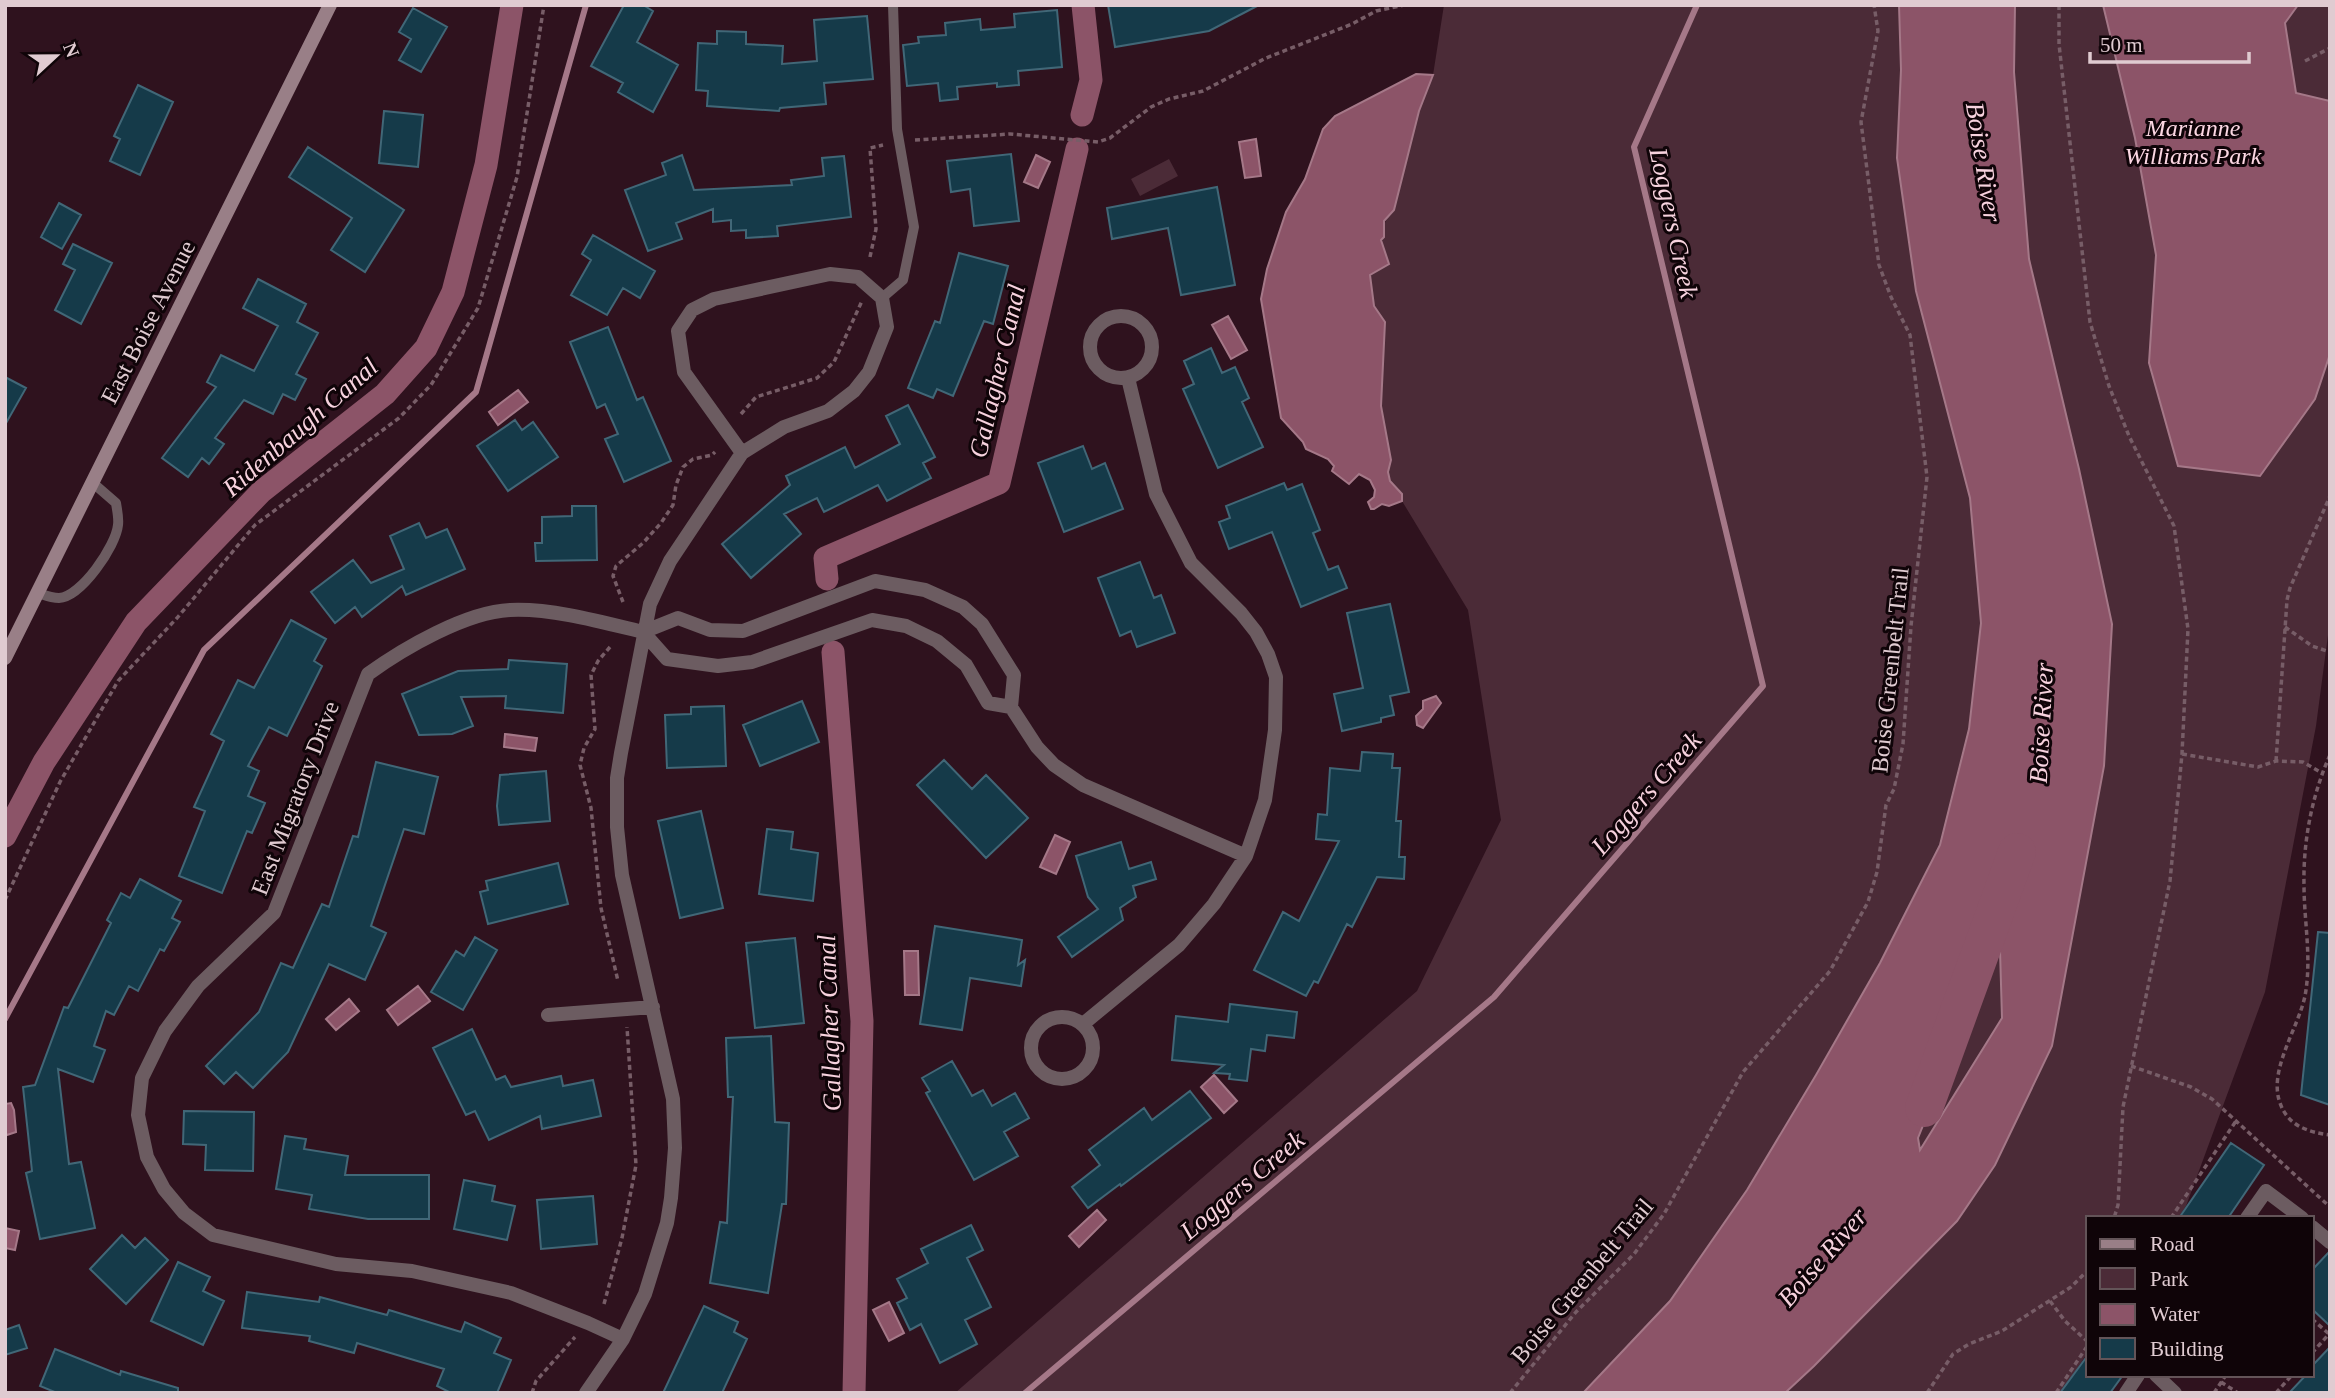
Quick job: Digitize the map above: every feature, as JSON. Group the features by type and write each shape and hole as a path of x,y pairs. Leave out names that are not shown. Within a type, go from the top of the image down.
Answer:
{"street":[{"name":"East Boise Avenue","path":"5,658 330,5"},
{"path":"586,1393 623,1339 654,1270 671,1198 675,1148 673,1099 622,876 617,827 619,766 643,632 650,604 670,561 741,453 784,427 828,411 854,391 869,372 887,327 882,298 858,277 831,274 714,299 692,310 678,331 684,372 741,453"},
{"path":"1114,316 1134,318 1149,331 1152,340 1150,360 1144,368 1128,378 1106,375 1092,359 1090,348 1096,328 1114,316"},
{"path":"1083,1024 1179,945 1214,904 1245,856 1265,800 1275,730 1276,677 1268,654 1241,613 1191,563 1156,495 1128,378"},
{"path":"643,632 678,618 710,629 743,631 875,580 925,590 963,607 982,624 1014,675 1011,706 1037,747 1054,765 1083,785 1245,856"},
{"name":"East Migratory Drive","path":"623,1339 511,1293 412,1271 336,1264 213,1236 184,1213 164,1189 147,1157 138,1115 142,1077 165,1031 198,986 275,913 368,674 402,649 471,619 508,610 540,611 643,632"},
{"path":"643,632 667,659 718,666 752,662 872,620 906,626 937,641 966,665 988,703 1011,706"},
{"path":"548,1016 653,1007"},
{"path":"1063,1017 1073,1018 1083,1024 1093,1041 1091,1061 1085,1070 1067,1079 1057,1079 1039,1069 1031,1050 1036,1030 1044,1023 1063,1017"},
{"path":"2248,1216 2266,1191 2299,1216"},
{"path":"2314,1229 2330,1242"},
{"path":"2126,1393 2137,1377"},
{"path":"2158,1377 2175,1393"}],"lane":[{"path":"882,298 903,280 914,227 899,143 893,5"},
{"path":"38,593 55,598 73,593 97,569 115,534 118,525 116,503 93,483"}],"path":[{"path":"5,900 60,782 118,681 177,618 255,525 399,418 431,385 478,308 517,177 544,5"},
{"path":"870,257 876,229 870,148 922,139 1010,134 1098,142 1110,138 1151,107 1168,99 1203,92 1266,58 1352,24 1376,11 1404,5"},
{"name":"Boise Greenbelt Trail","path":"1510,1393 1576,1312 1634,1254 1664,1214 1743,1072 1830,971 1868,902 1877,872 1886,805 1894,789 1903,744 1927,477 1910,335 1879,265 1861,122 1878,31 1874,5"},
{"path":"2059,5 2059,44 2090,322 2109,386 2129,436 2174,526 2188,629 2182,754 2170,881 2123,1107 2118,1205 2115,1216"},
{"path":"2305,61 2330,48"},
{"path":"741,414 756,397 817,378 834,362 863,296"},
{"path":"623,602 613,576 616,565 643,543 661,523 673,505 676,485 683,467 693,459 715,452"},
{"path":"2276,761 2290,588 2330,496"},
{"path":"2285,627 2312,646 2330,652"},
{"path":"610,647 598,661 592,675 594,729 584,748 580,765 591,808 601,908 618,981"},
{"path":"2182,754 2258,767 2276,761 2303,762 2322,773"},
{"path":"2330,755 2322,773 2307,834 2304,859 2308,944 2304,997 2276,1083 2279,1102 2287,1119 2307,1132 2330,1135"},
{"path":"604,1304 622,1238 636,1165 626,1024"},
{"path":"2131,1066 2205,1094 2330,1208"},
{"path":"2172,1216 2236,1121"},
{"path":"1927,1393 1953,1354 1969,1344 2002,1331 2071,1287 2086,1272"},
{"path":"2050,1301 2086,1342"},
{"path":"2314,1321 2329,1334 2314,1351"},
{"path":"532,1393 537,1381 578,1335"},
{"path":"2056,1393 2086,1347"},
{"path":"2214,1393 2225,1377"},
{"path":"2276,1393 2290,1377"},
{"path":"2221,1382 2238,1393"}],"green space":[{"path":"1444,5 1899,5 1901,70 1897,158 1916,291 1970,498 1981,623 1969,729 1940,845 1880,963 1747,1190 1670,1301 1583,1393 955,1393 1417,991 1501,820 1468,610 1387,472 1391,460 1381,406 1381,318 1374,306 1370,274 1389,264 1382,242 1382,230 1394,210 1419,111 1433,75"},
{"name":"Marianne Williams Park","path":"2015,5 2330,5 2330,620 2316,726 2265,992 2186,1206 2179,1216 2086,1216 2086,1355 2061,1393 1785,1393 1957,1221 1995,1165 2052,1046 2112,624 2079,469 2029,259 2014,72"},
{"path":"1169,159 1178,176 1140,196 1131,179"},
{"path":"1995,899 2003,906 2000,950 2002,1018 1920,1151 1918,1138 1936,1093 1948,1019 1967,948"}],"water":[{"path":"1899,5 2015,5 2014,72 2029,259 2079,469 2112,624 2104,766 2052,1046 1995,1165 1957,1221 1785,1393 1583,1393 1670,1301 1747,1190 1816,1075 1880,963 1940,845 1969,729 1981,623 1970,498 1916,291 1897,158 1901,70","holes":["1995,899 2003,907 2000,950 2002,1018 1920,1150 1918,1138 1936,1093 1948,1019 1967,948"]},
{"path":"2103,5 2298,5 2285,23 2296,93 2330,101 2330,354 2315,399 2260,476 2178,466 2149,363 2156,255 2135,138"},
{"path":"1416,74 1433,75 1419,111 1394,210 1384,221 1384,237 1381,240 1389,264 1370,275 1374,306 1385,322 1381,406 1391,460 1388,472 1390,481 1402,494 1402,501 1371,509 1368,502 1374,497 1375,490 1370,480 1359,474 1349,484 1332,471 1334,466 1328,459 1306,449 1281,418 1261,299 1267,269 1286,212 1305,179 1323,129 1335,116"},
{"path":"1256,139 1261,176 1245,178 1239,142"},
{"path":"1036,155 1050,162 1038,188 1024,182"},
{"path":"1228,316 1247,350 1231,359 1212,325"},
{"path":"518,390 528,402 498,425 489,412"},
{"path":"1436,696 1441,703 1423,728 1417,725 1416,716 1423,709 1423,701"},
{"path":"505,734 537,738 535,751 504,747"},
{"path":"1055,835 1070,842 1056,874 1040,867"},
{"path":"904,951 918,951 919,995 905,995"},
{"path":"418,986 430,1001 398,1025 387,1010"},
{"path":"349,999 359,1011 336,1030 326,1019"},
{"path":"1214,1075 1237,1101 1224,1113 1201,1087"},
{"path":"11,1103 16,1132 7,1135 5,1104"},
{"path":"1097,1210 1106,1220 1079,1247 1069,1236"},
{"path":"5,1228 19,1231 15,1250 5,1248"},
{"path":"889,1302 904,1333 889,1341 873,1310"}],"building":[{"path":"624,5 643,5 653,11 637,42 678,65 653,112 618,92 623,83 591,66"},
{"path":"1108,5 1259,5 1209,31 1115,47"},
{"path":"413,8 447,27 421,72 399,60 411,39 399,32"},
{"path":"1057,10 1062,67 1018,71 1019,85 997,87 997,83 957,87 958,99 940,101 938,83 907,86 903,45 919,43 918,37 946,35 945,23 980,19 981,30 1015,27 1014,14"},
{"path":"867,16 873,79 824,83 826,104 780,108 779,111 707,106 708,91 696,90 698,43 717,44 717,31 746,32 746,44 783,46 782,64 817,61 814,20"},
{"path":"138,85 173,102 140,175 110,161 120,139 114,136"},
{"path":"384,111 423,115 418,167 379,163"},
{"path":"308,147 404,210 365,272 331,250 352,218 289,177"},
{"path":"1011,154 1019,221 974,226 970,189 951,192 947,161"},
{"path":"682,155 694,190 792,185 791,180 824,176 822,158 844,156 851,217 777,226 778,236 746,238 746,230 731,231 731,220 713,222 713,209 676,223 682,239 648,251 625,190 666,175 662,163"},
{"path":"1217,187 1235,285 1181,295 1168,228 1112,239 1107,208"},
{"path":"59,203 81,215 62,249 41,237"},
{"path":"593,235 655,271 640,298 623,288 607,315 571,295 591,260 582,254"},
{"path":"73,244 112,263 81,324 55,310 75,270 63,264"},
{"path":"959,253 1008,266 993,324 984,321 953,396 937,389 933,398 908,388 935,321 940,323"},
{"path":"258,279 306,304 297,322 318,333 296,374 306,379 295,400 283,394 273,414 244,400 215,438 224,444 209,464 202,458 188,477 162,458 216,387 207,382 221,355 254,371 278,326 243,308"},
{"path":"608,327 637,400 643,397 671,461 624,482 605,439 618,434 605,404 597,408 570,342"},
{"path":"1211,348 1222,373 1235,367 1249,398 1242,402 1263,447 1218,468 1183,389 1194,384 1184,361"},
{"path":"5,377 26,388 5,425"},
{"path":"908,405 935,457 923,463 931,478 887,501 878,485 824,512 817,498 784,514 801,534 751,578 722,544 790,485 786,476 845,447 855,468 900,444 886,416"},
{"path":"515,420 522,430 533,422 558,457 508,491 477,446"},
{"path":"1083,446 1092,469 1105,463 1123,509 1064,532 1038,463"},
{"path":"1284,483 1287,490 1302,484 1320,530 1313,533 1328,570 1338,566 1347,588 1301,607 1272,532 1229,549 1219,522 1230,518 1226,506"},
{"path":"572,506 596,506 597,560 536,561 535,543 542,543 542,517 572,516"},
{"path":"419,523 426,538 447,529 465,569 406,595 402,586 362,617 355,607 335,623 311,592 353,560 371,583 404,569 390,536"},
{"path":"1140,562 1154,598 1161,595 1175,633 1137,647 1131,631 1120,636 1098,578"},
{"path":"1390,604 1409,692 1390,696 1394,715 1381,718 1381,722 1342,731 1334,694 1363,688 1347,613"},
{"path":"291,620 326,639 314,661 322,666 287,736 269,727 248,766 259,771 248,796 265,803 252,833 247,831 222,893 179,876 205,811 194,807 224,741 211,734 238,680 254,688"},
{"path":"509,660 567,664 563,713 505,708 506,696 461,697 473,726 452,734 419,735 402,694 458,671 508,669"},
{"path":"802,701 819,742 760,766 743,725"},
{"path":"724,706 726,766 667,768 665,715 691,714 691,707"},
{"path":"1362,752 1393,754 1392,768 1400,768 1396,821 1401,821 1399,857 1405,857 1404,879 1377,877 1352,927 1347,924 1318,983 1314,981 1306,996 1254,970 1283,912 1299,921 1339,841 1316,839 1318,814 1327,815 1330,768 1360,771"},
{"path":"944,760 972,789 986,775 1028,818 986,858 917,785"},
{"path":"376,762 438,777 424,834 404,829 371,926 386,933 365,980 329,964 288,1052 253,1088 236,1072 224,1084 206,1066 259,1012 281,963 293,968 322,904 329,907 353,836 358,837"},
{"path":"546,771 550,821 499,825 497,806 500,775"},
{"path":"701,811 723,908 680,918 658,821"},
{"path":"767,829 793,832 791,849 818,853 813,901 759,894"},
{"path":"1121,842 1129,869 1151,862 1156,879 1133,886 1136,897 1120,908 1123,920 1072,957 1058,937 1098,909 1088,897 1076,856"},
{"path":"558,863 568,904 488,924 480,892 488,890 486,881"},
{"path":"140,879 181,901 172,918 180,922 164,951 160,949 138,991 129,986 114,1015 106,1011 94,1046 105,1050 93,1082 58,1069 69,1164 81,1162 95,1228 40,1239 26,1173 32,1171 23,1087 35,1085 64,1007 68,1008 111,923 107,920 121,893 130,898"},
{"path":"935,926 1022,940 1018,965 1025,960 1021,986 970,978 962,1030 920,1024"},
{"path":"2318,932 2330,933 2330,1105 2301,1095"},
{"path":"475,937 497,950 463,1010 431,992 456,951 464,956"},
{"path":"795,938 804,1023 755,1028 746,943"},
{"path":"1230,1004 1297,1012 1294,1038 1267,1035 1265,1051 1251,1049 1247,1081 1229,1079 1230,1074 1214,1073 1224,1065 1172,1060 1176,1016 1228,1022"},
{"path":"472,1029 496,1080 505,1076 511,1087 561,1076 563,1086 593,1080 601,1116 542,1129 540,1116 489,1140 475,1111 466,1115 433,1048"},
{"path":"771,1036 775,1122 789,1123 786,1204 782,1204 768,1293 710,1283 720,1222 727,1223 733,1097 728,1097 726,1038"},
{"path":"952,1061 972,1096 983,1090 992,1106 1015,1093 1029,1118 1004,1132 1018,1156 974,1180 926,1093 930,1091 922,1078"},
{"path":"1190,1091 1211,1118 1088,1208 1072,1187 1100,1165 1089,1150 1144,1108 1152,1120"},
{"path":"184,1111 254,1112 253,1171 205,1170 206,1145 183,1144"},
{"path":"285,1136 306,1139 304,1149 348,1156 345,1175 429,1175 429,1219 368,1219 309,1209 312,1195 276,1189"},
{"path":"2231,1143 2264,1165 2229,1216 2180,1216"},
{"path":"464,1180 495,1186 492,1201 515,1206 507,1240 454,1229"},
{"path":"593,1196 597,1244 541,1249 537,1200"},
{"path":"971,1225 983,1250 967,1258 991,1307 965,1320 977,1344 940,1363 921,1324 910,1330 897,1303 907,1298 897,1279 928,1263 921,1249"},
{"path":"122,1235 135,1248 145,1238 168,1260 126,1304 90,1269"},
{"path":"2330,1251 2330,1326 2314,1311 2314,1268"},
{"path":"178,1262 210,1277 203,1291 224,1301 203,1345 151,1321"},
{"path":"247,1292 319,1302 320,1297 387,1315 389,1310 461,1332 465,1322 501,1338 494,1353 511,1360 497,1393 451,1393 437,1386 444,1369 357,1343 354,1353 309,1341 310,1336 242,1328"},
{"path":"704,1306 738,1322 734,1332 747,1339 722,1393 663,1393"},
{"path":"19,1325 27,1348 5,1355 5,1330"},
{"path":"2330,1347 2330,1393 2289,1393 2304,1377 2314,1377 2314,1364"},
{"path":"55,1349 120,1375 121,1371 178,1388 178,1393 57,1393 40,1386"},
{"path":"2086,1358 2086,1377 2122,1377 2110,1393 2060,1393"}],"waterway":[{"name":"Ridenbaugh Canal","path":"5,836 44,762 136,622 261,492 385,394 426,348 453,292 486,165 512,5"},
{"path":"5,1019 204,650 476,392 586,5"},
{"name":"Gallagher Canal","path":"1082,115 1091,80 1083,5"},
{"name":"Loggers Creek","path":"1025,1393 1494,997 1763,686 1634,147 1697,5"},
{"name":"Gallagher Canal","path":"827,579 825,558 999,483 1077,149"},
{"name":"Gallagher Canal","path":"833,652 862,1021 854,1393"},
{"name":"Boise River","path":"1924,1108 2017,852"}]}
